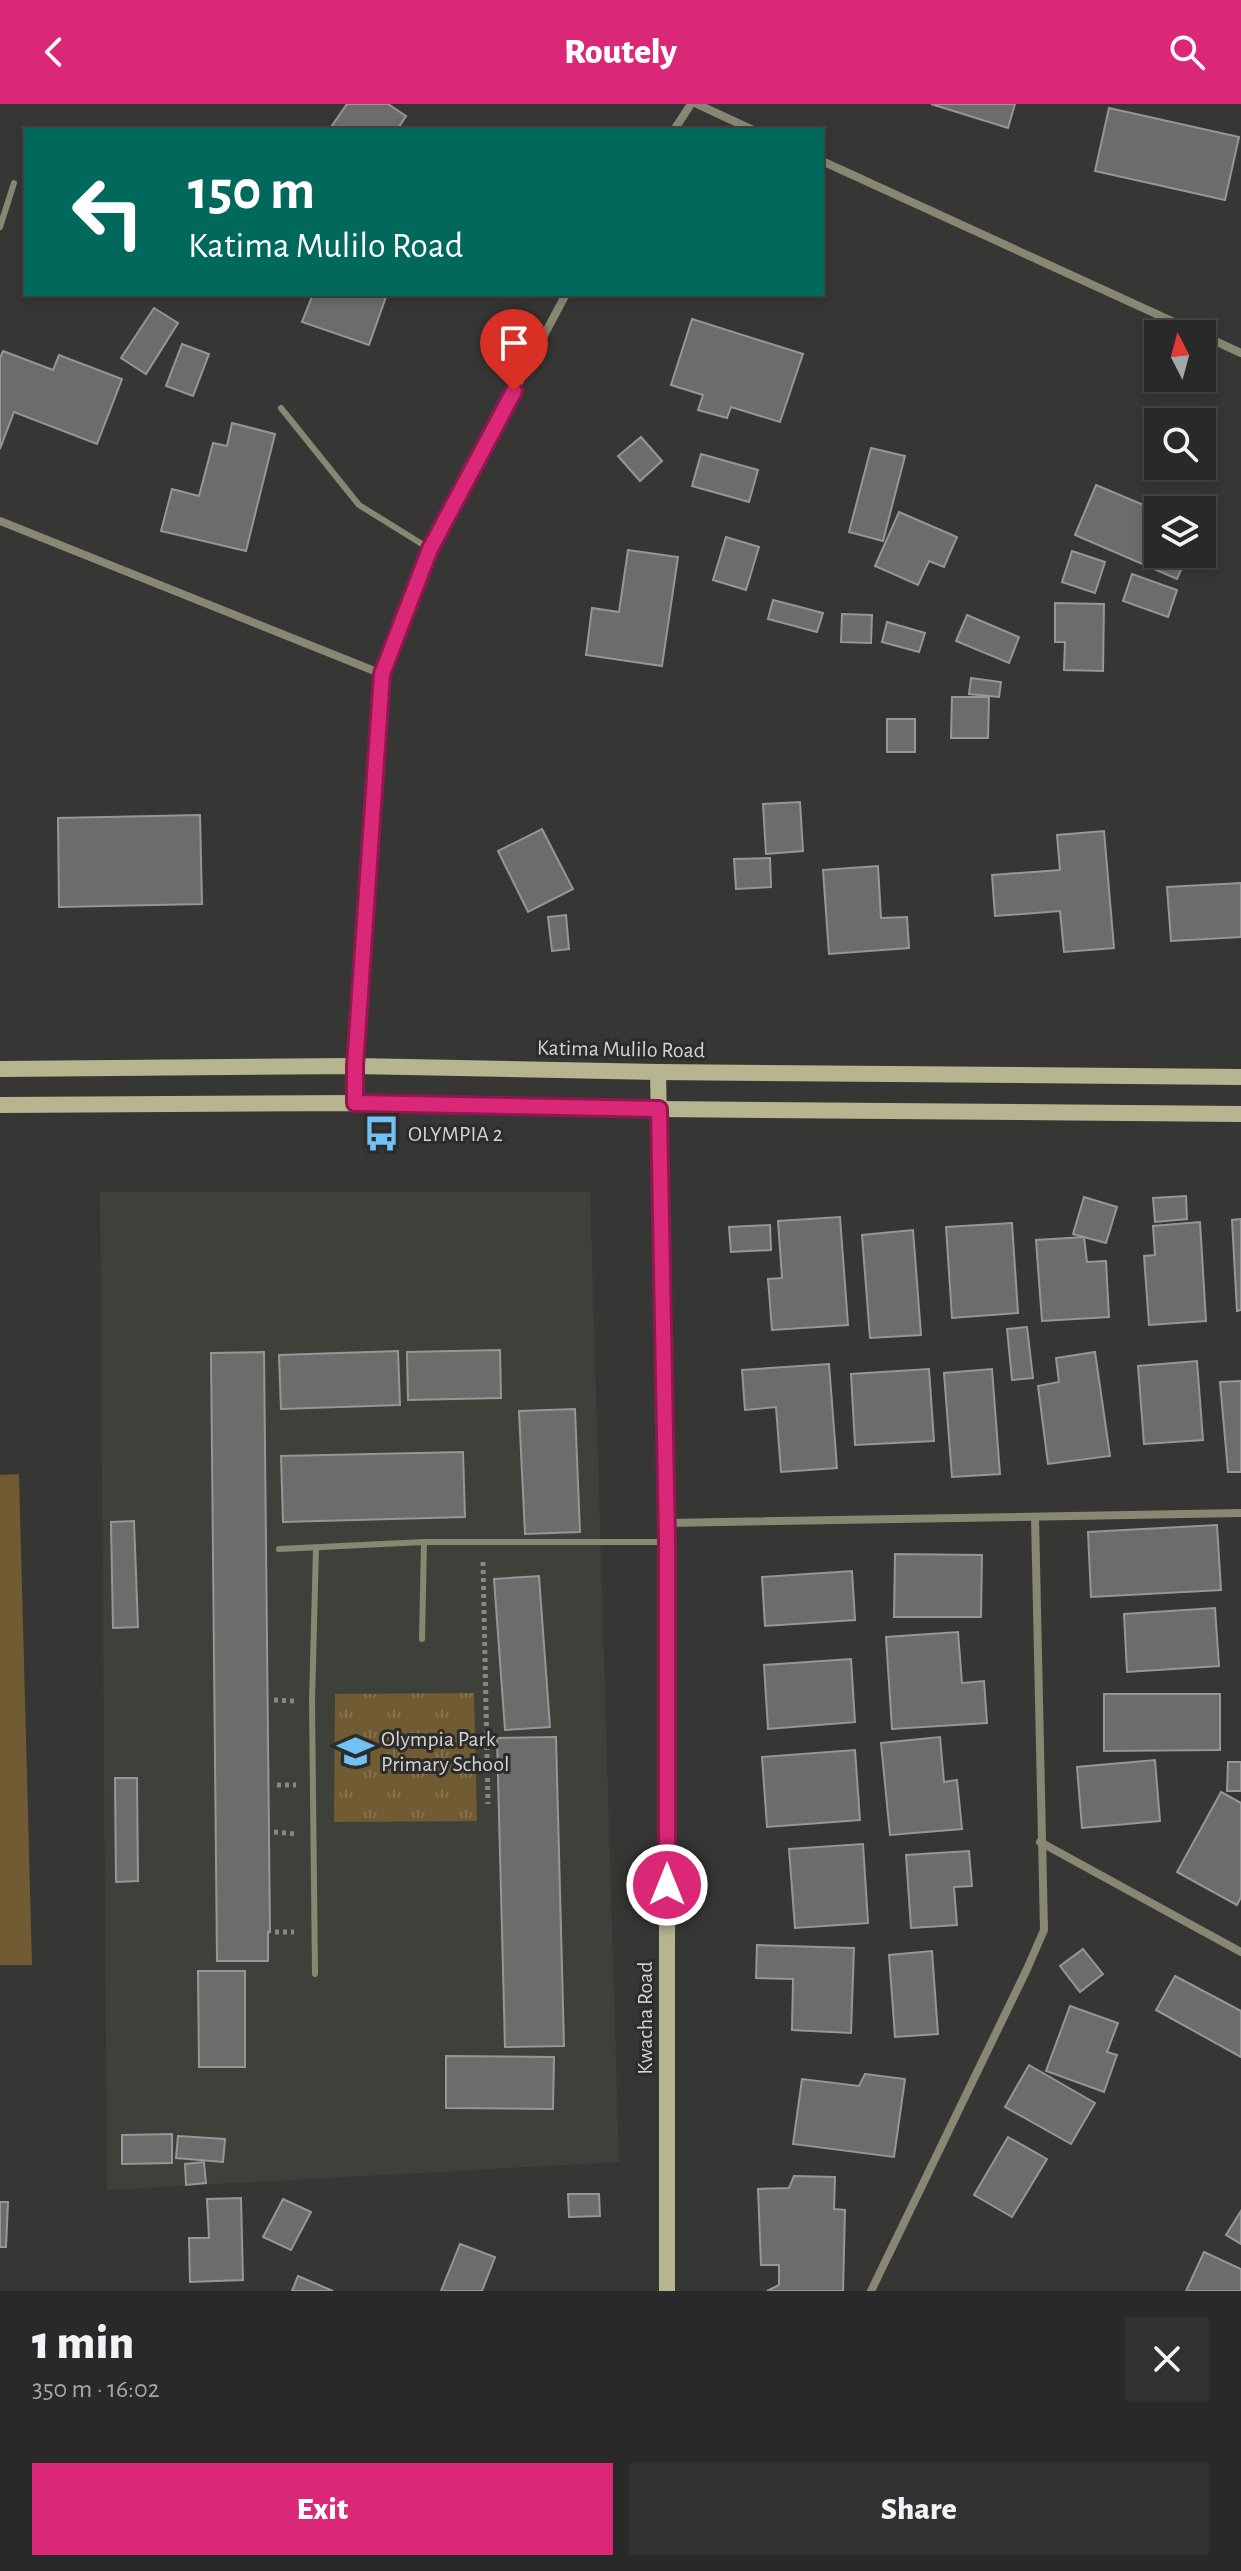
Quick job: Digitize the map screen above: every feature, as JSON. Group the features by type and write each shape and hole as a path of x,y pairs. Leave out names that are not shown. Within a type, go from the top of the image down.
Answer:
{"main road":[{"name":"Katima Mulilo Road","path":"0,1069 355,1066 1241,1077"},
{"name":"Kwacha Road","path":"658,1072 667,1523 667,2291"},
{"path":"0,1105 355,1103 1241,1114"}],"street":[{"path":"676,128 694,104 748,128"},
{"path":"824,162 1170,320"},
{"path":"355,1103 382,674 430,549 565,296"},
{"path":"1216,341 1241,353"},
{"path":"0,521 382,674"},
{"path":"667,1523 1241,1513"},
{"path":"871,2291 1044,1930 1035,1517"},
{"path":"1040,1842 1241,1952"}],"lane":[{"path":"0,227 14,183"},
{"path":"281,408 359,505 430,549"},
{"path":"279,1549 424,1542 667,1542"},
{"path":"422,1639 424,1542"},
{"path":"315,1974 312,1701 316,1548"}],"path":[{"path":"483,1541 488,1804"}],"shaded area":[{"name":"Olympia Park Primary School","path":"100,1192 590,1192 619,2162 107,2190"}],"green space":[{"path":"19,1474 32,1965 0,1965 0,1475"},
{"path":"474,1693 477,1821 334,1822 335,1694"}],"building":[{"path":"347,104 388,104 406,116 398,128 330,128"},
{"path":"931,104 1015,104 1008,128"},
{"path":"1109,108 1239,137 1225,200 1095,171"},
{"path":"312,296 386,296 369,345 302,322"},
{"path":"154,308 178,323 146,374 121,358"},
{"path":"692,319 803,354 780,422 731,407 727,418 698,410 703,395 671,385"},
{"path":"182,344 209,354 193,396 166,386"},
{"path":"3,351 53,370 59,355 122,379 97,444 14,412 0,449 0,358"},
{"path":"232,423 275,434 246,551 161,531 172,489 199,496 213,443 227,446"},
{"path":"641,437 662,461 640,481 618,456"},
{"path":"871,448 905,456 883,541 849,532"},
{"path":"701,454 758,470 749,502 692,486"},
{"path":"1096,485 1144,505 1144,565 1075,535"},
{"path":"899,512 957,537 944,567 929,561 918,585 875,566"},
{"path":"726,537 759,547 746,590 713,580"},
{"path":"628,550 678,557 662,666 586,655 592,608 619,612"},
{"path":"1072,551 1105,562 1095,593 1062,582"},
{"path":"1152,568 1182,568 1177,579"},
{"path":"1132,574 1177,590 1168,617 1123,601"},
{"path":"773,600 823,613 817,632 768,619"},
{"path":"1055,603 1104,604 1103,671 1064,670 1065,642 1055,642"},
{"path":"842,614 872,615 871,643 841,642"},
{"path":"967,615 1019,637 1009,663 956,641"},
{"path":"887,622 925,633 919,652 882,642"},
{"path":"971,678 1001,682 999,697 969,694"},
{"path":"952,697 989,697 988,738 951,738"},
{"path":"887,719 915,719 915,752 887,752"},
{"path":"800,802 803,851 766,854 763,804"},
{"path":"200,815 202,904 59,907 58,818"},
{"path":"542,829 573,889 528,912 498,851"},
{"path":"1104,831 1114,948 1064,952 1060,911 995,916 992,875 1060,870 1057,835"},
{"path":"770,858 771,887 736,889 734,859"},
{"path":"878,866 881,918 907,917 909,948 829,954 823,870"},
{"path":"1241,883 1241,937 1171,941 1167,887"},
{"path":"566,915 569,949 552,951 548,917"},
{"path":"1186,1196 1187,1219 1155,1222 1153,1198"},
{"path":"1084,1197 1117,1207 1106,1243 1073,1234"},
{"path":"840,1217 848,1325 772,1330 768,1279 782,1278 778,1221"},
{"path":"1241,1219 1241,1310 1237,1311 1232,1220"},
{"path":"1200,1222 1206,1321 1149,1325 1144,1256 1155,1255 1153,1226"},
{"path":"1012,1223 1018,1313 952,1318 946,1227"},
{"path":"770,1225 771,1250 731,1252 729,1227"},
{"path":"913,1230 921,1335 870,1338 862,1235"},
{"path":"1084,1237 1087,1262 1106,1261 1109,1317 1042,1321 1036,1240"},
{"path":"1027,1327 1033,1378 1012,1380 1007,1329"},
{"path":"500,1350 501,1398 408,1400 407,1352"},
{"path":"398,1351 400,1405 281,1409 279,1355"},
{"path":"264,1352 268,1961 217,1961 211,1353"},
{"path":"1095,1352 1110,1456 1048,1464 1038,1386 1059,1382 1056,1358"},
{"path":"1197,1361 1203,1440 1144,1444 1138,1366"},
{"path":"829,1364 837,1468 781,1472 776,1407 745,1410 742,1370"},
{"path":"929,1369 934,1441 855,1445 851,1374"},
{"path":"992,1369 1000,1474 952,1477 944,1373"},
{"path":"1241,1381 1241,1472 1228,1472 1220,1382"},
{"path":"575,1409 580,1532 525,1534 519,1411"},
{"path":"463,1452 465,1517 283,1522 281,1456"},
{"path":"134,1521 138,1627 113,1628 111,1522"},
{"path":"1217,1525 1221,1590 1091,1597 1088,1532"},
{"path":"895,1554 982,1555 981,1617 894,1617"},
{"path":"852,1571 855,1620 765,1626 762,1577"},
{"path":"539,1576 550,1727 505,1730 494,1579"},
{"path":"1215,1608 1219,1666 1127,1672 1124,1614"},
{"path":"958,1632 962,1683 984,1681 987,1723 892,1729 886,1637"},
{"path":"851,1659 855,1722 768,1729 764,1665"},
{"path":"1104,1694 1220,1694 1220,1750 1104,1751"},
{"path":"556,1737 564,2046 505,2047 497,1738"},
{"path":"940,1737 944,1782 957,1780 962,1829 890,1835 881,1743"},
{"path":"855,1750 860,1820 767,1827 762,1757"},
{"path":"1155,1760 1160,1821 1082,1828 1077,1767"},
{"path":"1228,1762 1241,1762 1241,1791 1227,1791"},
{"path":"115,1778 137,1778 138,1881 116,1882"},
{"path":"1221,1792 1241,1803 1241,1897 1237,1905 1177,1872"},
{"path":"863,1844 868,1923 795,1928 789,1849"},
{"path":"969,1851 972,1886 954,1887 957,1925 911,1928 906,1855"},
{"path":"757,1945 854,1948 851,2033 792,2030 793,1979 756,1978"},
{"path":"1083,1949 1103,1974 1080,1992 1060,1966"},
{"path":"932,1951 938,2034 895,2037 889,1955"},
{"path":"198,1971 245,1971 245,2067 199,2067"},
{"path":"1175,1976 1241,2011 1241,2057 1156,2010"},
{"path":"1070,2006 1118,2023 1107,2052 1117,2055 1104,2092 1046,2071"},
{"path":"446,2056 554,2057 553,2109 446,2108"},
{"path":"1029,2065 1095,2103 1071,2144 1005,2107"},
{"path":"865,2074 905,2079 894,2157 793,2144 802,2079 859,2086"},
{"path":"172,2134 172,2163 122,2164 122,2135"},
{"path":"178,2136 225,2139 223,2162 176,2158"},
{"path":"1008,2137 1047,2159 1012,2217 974,2195"},
{"path":"204,2162 206,2183 186,2185 185,2164"},
{"path":"794,2176 835,2177 834,2209 845,2210 843,2291 767,2291 779,2285 779,2265 761,2265 758,2189 789,2188"},
{"path":"568,2194 599,2194 600,2216 569,2217"},
{"path":"241,2198 243,2280 190,2282 189,2238 209,2238 207,2199"},
{"path":"283,2199 311,2212 291,2250 263,2237"},
{"path":"0,2202 8,2202 6,2247 0,2247"},
{"path":"1241,2211 1241,2244 1226,2235"},
{"path":"460,2244 495,2257 482,2291 441,2291"},
{"path":"1204,2252 1241,2269 1241,2291 1186,2291"},
{"path":"298,2276 333,2291 292,2291"}],"place":[{"name":"OLYMPIA 2","path":"382,1134"},
{"name":"Olympia Park Primary School","path":"355,1752"}],"route":[{"path":"514,391 430,549 382,674 355,1103 659,1109 667,1542 667,1885"}]}
